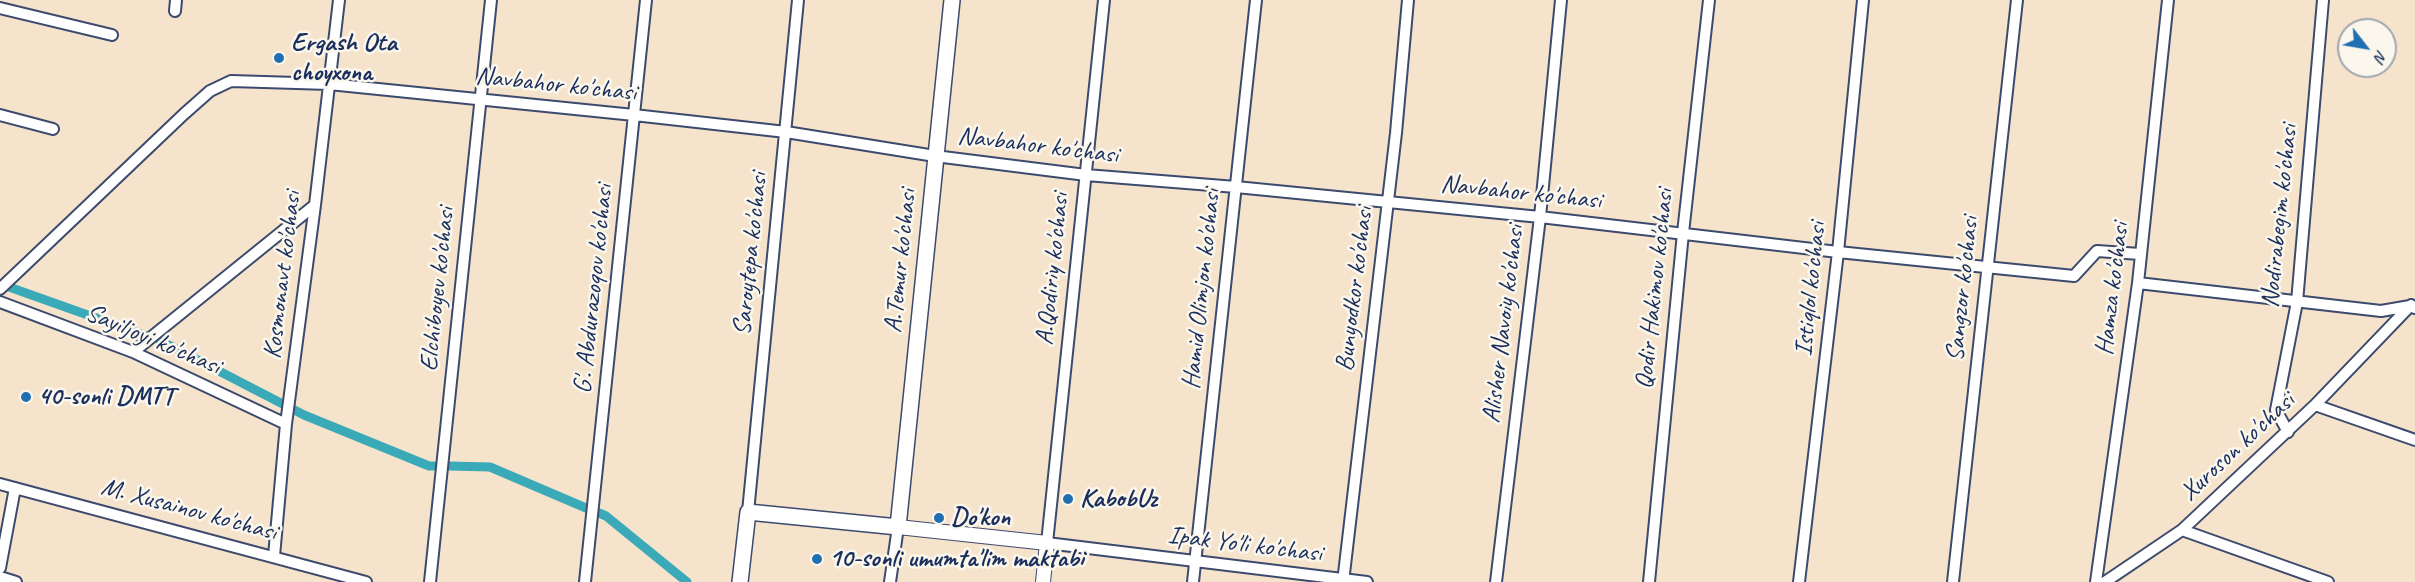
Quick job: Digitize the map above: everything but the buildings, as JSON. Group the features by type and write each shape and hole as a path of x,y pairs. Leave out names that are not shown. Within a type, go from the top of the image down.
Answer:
{"main road":[{"name":"A.Temur ko'chasi","path":"898,527 952,0"},
{"path":"740,582 748,512 898,527"}],"street":[{"name":"Kosmonavt ko'chasi","path":"274,556 286,423 339,0"},
{"name":"Elchiboyev ko'chasi","path":"430,582 491,0"},
{"name":"G'. Abdurazoqov ko'chasi","path":"585,582 646,0"},
{"name":"Saroytepa ko'chasi","path":"748,512 798,0"},
{"name":"A.Qodiriy ko'chasi","path":"1047,543 1104,0"},
{"name":"Hamid Olimjon ko'chasi","path":"1193,582 1256,0"},
{"name":"Bunyodkor ko'chasi","path":"1343,581 1388,202 1408,0"},
{"name":"Alisher Navoiy ko'chasi","path":"1496,582 1540,217 1561,0"},
{"name":"Qodir Hakimov ko'chasi","path":"1649,582 1683,233 1709,0"},
{"name":"Istiqlol ko'chasi","path":"1799,582 1838,252 1863,0"},
{"name":"Sangzor ko'chasi","path":"1953,582 2017,0"},
{"name":"Hamza ko'chasi","path":"2096,582 2138,283 2168,0"},
{"name":"Nodirabegim ko'chasi","path":"2288,432 2276,411 2297,302 2323,0"},
{"path":"0,8 112,35"},
{"name":"Navbahor ko'chasi","path":"0,289 210,91 231,81 329,84 634,115 786,132 935,156 1086,175 1236,187 1540,217 1838,252 2074,276 2097,251 2140,254"},
{"path":"0,116 52,129"},
{"path":"133,352 315,205"},
{"path":"2138,283 2381,311 2413,305"},
{"name":"Sayiljoyi ko'chasi","path":"0,302 133,352 286,423"},
{"path":"2315,405 2413,305"},
{"name":"Xuroson ko'chasi","path":"2104,582 2182,530 2315,405 2415,440"},
{"name":"M. Xusainov ko'chasi","path":"0,484 366,582"},
{"path":"0,568 15,488"},
{"path":"890,582 898,527 1047,543 1043,582"},
{"path":"2182,530 2328,582"},
{"name":"Ipak Yo'li ko'chasi","path":"1047,543 1196,560 1343,581 1367,582"},
{"path":"0,577 16,582"}],"waterway":[{"path":"9,287 144,335"},
{"path":"159,340 304,415 429,466 435,466"},
{"path":"449,466 490,467 586,508"},
{"path":"599,513 606,516 687,582"}],"place":[{"name":"Ergash Ota choyxona","path":"279,58"},
{"name":"40-sonli DMTT","path":"26,397"},
{"name":"KabobUz","path":"1068,499"},
{"name":"Do'kon","path":"939,518"},
{"name":"10-sonli umumta'lim maktabi","path":"817,559"}]}
